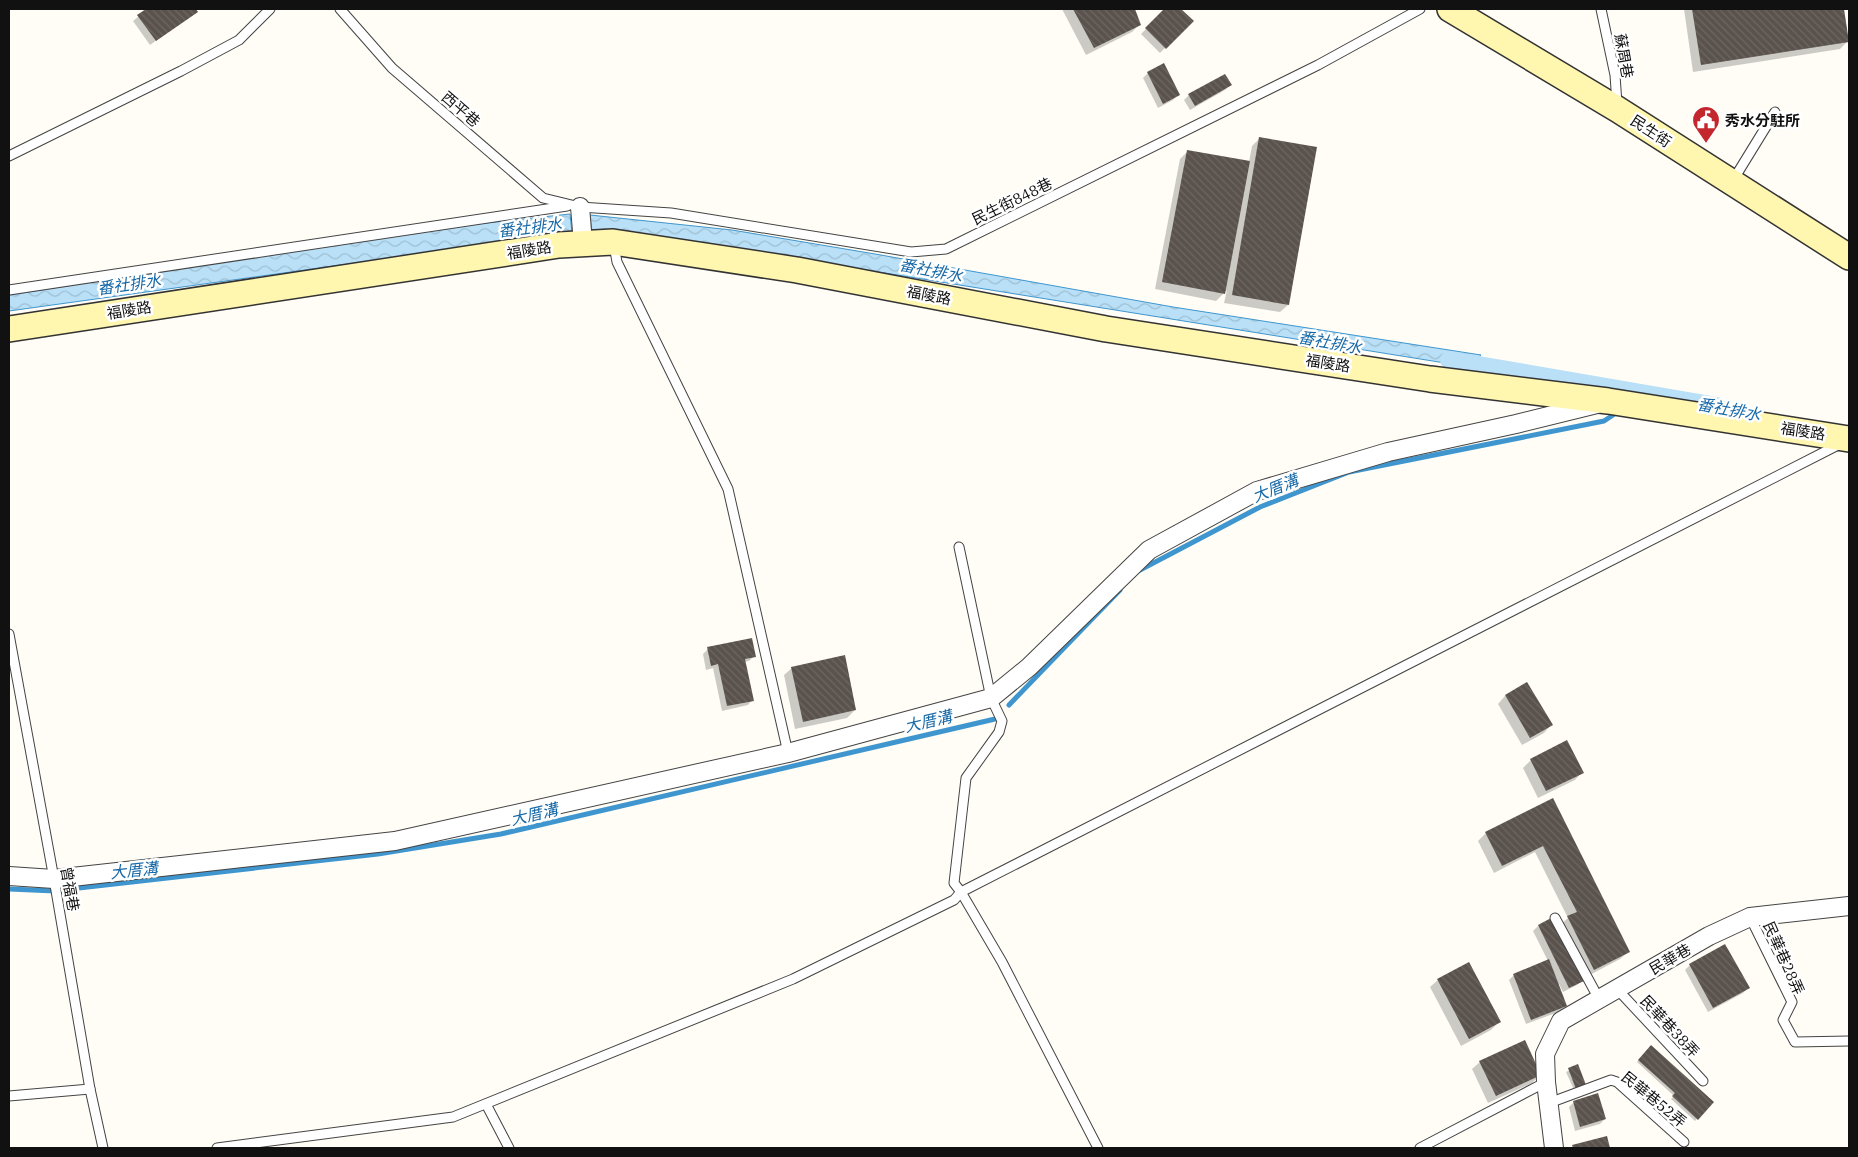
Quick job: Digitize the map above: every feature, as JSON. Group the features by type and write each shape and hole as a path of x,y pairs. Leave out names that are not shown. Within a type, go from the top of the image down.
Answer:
{"street":[{"name":"民生街","path":"1450,9 1617,109 1849,257"},
{"path":"576,206 583,243"},
{"name":"福陵路","path":"9,329 559,245 613,242 797,270 1106,329 1430,379 1608,401 1849,439"},
{"path":"9,876 54,878 395,841 788,753 991,698 1029,667 1149,550 1257,492 1388,452 1516,424 1608,401"},
{"name":"民華巷","path":"1554,1148 1546,1082 1545,1054 1561,1022 1709,936 1750,917 1849,906"}],"lane":[{"path":"9,156 182,71 238,40 270,9"},
{"name":"西平巷","path":"340,9 392,68 543,198 576,206"},
{"name":"民生街848巷","path":"576,206 671,213 910,252 946,249 1318,65 1420,9"},
{"name":"蘇周巷","path":"1600,9 1615,75 1617,109"},
{"path":"1731,183 1775,112"},
{"path":"9,290 576,206"},
{"path":"613,242 617,262 728,489 788,753"},
{"path":"217,1148 453,1117 793,978 954,900 961,892 1849,439"},
{"path":"959,547 991,698 1002,721 999,732 966,778 954,883 1002,962 1098,1148"},
{"name":"曾福巷","path":"9,634 54,878 90,1089 103,1148"},
{"name":"民華巷28弄","path":"1750,917 1792,1002 1783,1020 1795,1042 1849,1041"},
{"path":"1555,918 1599,999"},
{"name":"民華巷38弄","path":"1617,989 1703,1081"},
{"name":"民華巷52弄","path":"1549,1103 1611,1080 1616,1082 1684,1142"},
{"path":"1420,1148 1546,1082"},
{"path":"9,1096 90,1089"},
{"path":"486,1104 509,1148"}],"water":[{"path":"570,214 572,233 9,311 9,295 421,230"},
{"path":"590,215 732,230 1173,307 1481,355 1470,367 723,247 592,231"}],"building":[{"path":"146,9 196,9 198,12 156,41 137,15"},
{"path":"1073,9 1135,9 1141,25 1094,48"},
{"path":"1164,9 1181,9 1194,21 1166,49 1145,28"},
{"path":"1692,9 1844,9 1849,42 1701,65"},
{"path":"1164,63 1180,95 1163,104 1147,72"},
{"path":"1225,74 1232,85 1195,106 1188,94"},
{"path":"1259,137 1317,147 1289,305 1232,295"},
{"path":"1187,150 1250,161 1225,294 1162,282"},
{"path":"752,638 756,657 745,659 754,701 727,706 718,664 711,666 707,647"},
{"path":"845,655 856,710 803,722 791,667"},
{"path":"1527,682 1553,725 1530,738 1505,695"},
{"path":"1567,740 1584,773 1546,791 1530,759"},
{"path":"1553,798 1630,952 1594,970 1567,916 1577,912 1543,846 1502,866 1485,832"},
{"path":"1553,917 1584,981 1569,988 1538,925"},
{"path":"1725,944 1750,988 1713,1008 1689,964"},
{"path":"1549,959 1567,1006 1531,1020 1513,974"},
{"path":"1469,962 1501,1022 1469,1039 1437,979"},
{"path":"1525,1040 1541,1075 1496,1096 1479,1061"},
{"path":"1651,1045 1714,1102 1698,1120 1672,1096 1675,1093 1638,1060"},
{"path":"1578,1064 1586,1085 1576,1089 1568,1068"},
{"path":"1598,1093 1606,1119 1580,1127 1573,1101"},
{"path":"1607,1136 1610,1148 1573,1148 1572,1145"}],"waterway":[{"name":"番社排水","path":"1449,360 1717,406"},
{"name":"大厝溝","path":"1140,570 1260,507 1349,472 1604,421 1613,415"},
{"name":"大厝溝","path":"1009,705 1120,590"},
{"name":"大厝溝","path":"70,889 378,854 501,834 995,719"},
{"name":"大厝溝","path":"9,889 55,891"}],"place":[{"name":"秀水分駐所","path":"1706,144"}]}
